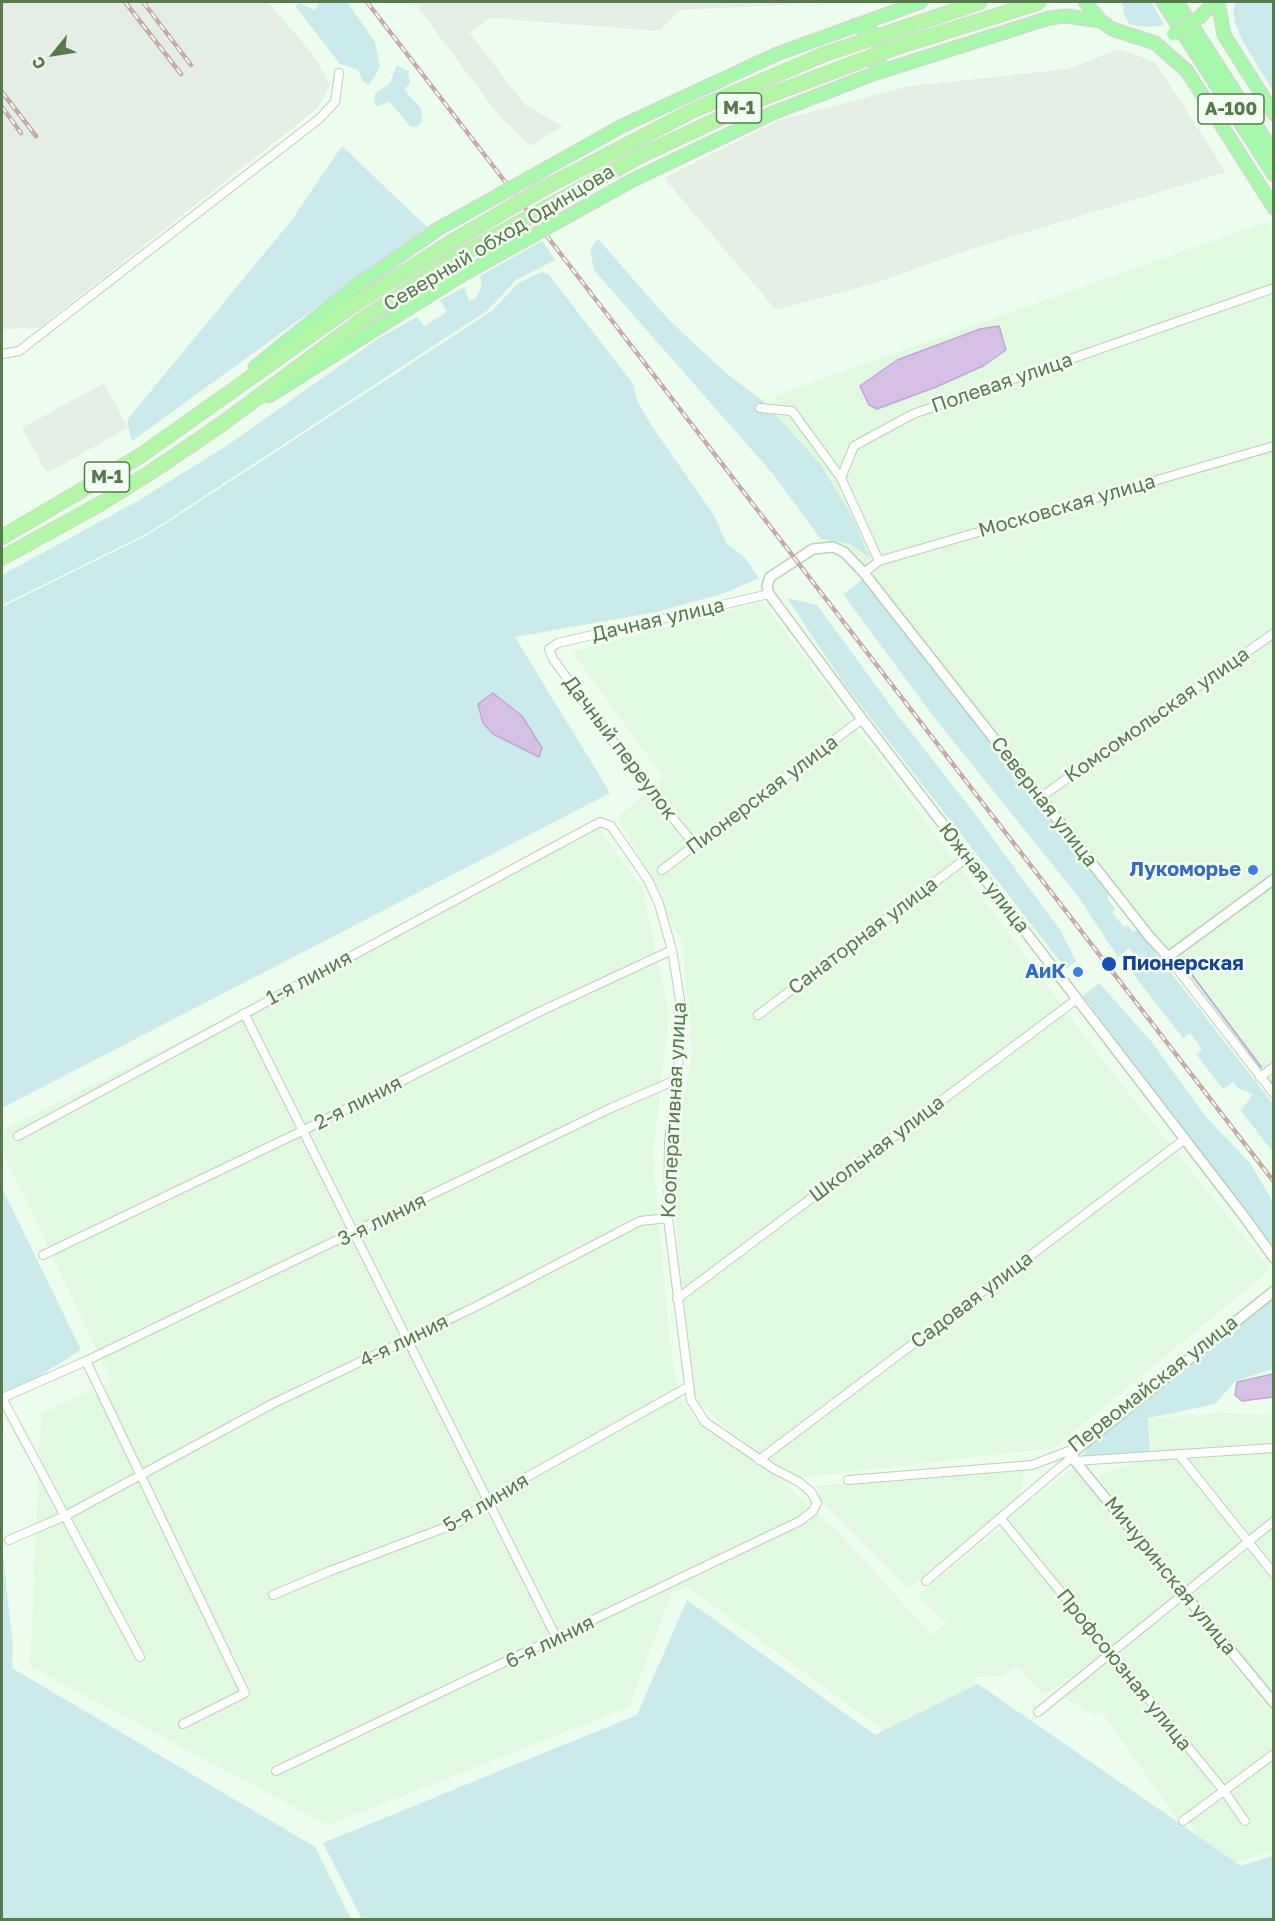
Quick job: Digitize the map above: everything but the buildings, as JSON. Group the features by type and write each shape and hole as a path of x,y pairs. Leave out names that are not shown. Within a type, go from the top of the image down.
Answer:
{"highway":[{"name":"Северный обход Одинцова","path":"2,537 100,481 349,308 448,244 582,168 705,106 825,54 981,2"},
{"name":"Северный обход Одинцова","path":"2,558 100,504 219,426 358,322 456,258 638,157 765,96 900,46 1040,2"}],"main road":[{"path":"207,408 317,316 438,229 622,126 777,54 921,2"},
{"path":"976,2 976,14 981,21 998,33"},
{"path":"1085,2 1101,21 1112,29 1155,43 1187,71 1274,208"},
{"name":"А-100","path":"1163,2 1274,175"},
{"name":"А-100","path":"1177,2 1274,153"},
{"path":"1142,38 1173,34 1200,17 1216,2 1224,35 1274,114"},
{"path":"219,426 464,274 646,173 773,113 873,74 998,33 1058,17 1101,21"},
{"path":"855,25 872,32 881,48 878,67 873,74"}],"street":[{"path":"2,354 19,351 314,124 335,102 339,73"},
{"name":"Полевая улица","path":"841,478 854,446 913,414 1274,288"},
{"path":"760,408 792,411 841,478 879,561"},
{"name":"Московская улица","path":"864,573 879,561 1274,446"},
{"name":"Северная улица","path":"769,594 767,586 770,577 813,549 833,547 844,552 864,573 1274,1094"},
{"name":"Дачная улица","path":"549,649 558,643 769,594"},
{"name":"Южная улица","path":"769,594 1274,1258"},
{"name":"Комсомольская улица","path":"1041,797 1274,633"},
{"name":"Дачный переулок","path":"549,649 553,659 642,781 695,845"},
{"name":"Пионерская улица","path":"662,870 862,719"},
{"name":"Кооперативная улица","path":"600,822 611,826 648,880 659,904 672,950 680,1000 678,1079 669,1141 668,1218 688,1387 697,1413 705,1422 759,1460 799,1482 811,1492 817,1503"},
{"name":"1-я линия","path":"18,1136 600,822"},
{"name":"Санаторная улица","path":"759,1015 968,857"},
{"path":"1168,957 1274,879"},
{"name":"2-я линия","path":"43,1255 302,1131 526,1018 672,950"},
{"name":"Школьная улица","path":"677,1299 1077,999"},
{"path":"243,1013 557,1639"},
{"path":"1260,1077 1274,1067"},
{"name":"3-я линия","path":"65,1516 2,1398 86,1361 354,1234 611,1108 678,1079"},
{"name":"Садовая улица","path":"759,1460 1185,1139"},
{"name":"4-я линия","path":"9,1540 65,1516 272,1404 407,1340 640,1221 668,1218"},
{"name":"Первомайская улица","path":"848,1480 1032,1465 1074,1456 1274,1291"},
{"path":"86,1361 142,1473 245,1693 183,1724"},
{"name":"5-я линия","path":"273,1595 457,1523 488,1501 616,1425 688,1387"},
{"path":"926,1581 1074,1456 1180,1456 1274,1448"},
{"name":"Мичуринская улица","path":"1074,1456 1274,1703"},
{"path":"1180,1456 1274,1574"},
{"name":"6-я линия","path":"276,1771 557,1639 800,1521 813,1511 817,1503"},
{"path":"65,1516 140,1657"},
{"name":"Профсоюзная улица","path":"1001,1520 1224,1791 1245,1821"},
{"path":"1038,1712 1274,1521"},
{"path":"1183,1821 1274,1754"}],"shaded area":[{"path":"2,2 268,2 314,56 330,85 318,108 39,328 2,329"},
{"path":"298,2 315,10 318,5 315,2 348,3 375,42 380,67 369,85 363,82 358,70 340,64 296,7"},
{"path":"414,2 843,2 679,10 660,31 491,18 469,32 525,105 563,126 530,146 499,116"},
{"path":"1121,2 1151,2 1164,25 1149,27 1130,25"},
{"path":"1237,2 1273,2 1273,91 1241,38 1233,9"},
{"path":"1118,49 1155,62 1226,172 968,250 875,283 776,310 664,178 780,120 910,86 1069,69"},
{"path":"397,65 408,71 410,84 405,88 407,94 421,108 422,122 417,127 410,126 390,102 377,106 374,101 375,94 390,83"},
{"path":"342,146 427,227 132,441 127,420 291,221"},
{"path":"1267,222 1274,232 1273,1089 866,567 792,486 774,396"},
{"path":"598,239 670,321 726,373 762,400 821,465 852,517 870,558 850,544 821,539 773,474 594,270 590,249"},
{"path":"542,241 555,260 516,280 488,310 148,533 2,605 2,575 136,502 225,447 379,338 417,317 424,326 447,312 440,300 465,287 469,301 476,298 482,285 480,276"},
{"path":"542,272 549,275 634,385 637,401 715,517 726,543 745,558 759,578 725,593 656,612 515,637 610,793 2,1108 2,607 148,535 492,311 518,283"},
{"path":"999,326 1006,350 983,366 877,409 869,405 860,386 897,360 980,329"},
{"path":"104,383 128,428 47,473 22,428"},
{"path":"865,578 1108,890 1108,900 1115,908 1113,914 1124,927 1127,925 1133,932 1141,929 1154,951 1273,1104 1273,1152 1241,1111 1253,1094 1239,1089 1233,1082 1223,1089 1196,1054 1202,1049 1190,1033 1183,1038 1123,961 1133,953 1129,948 1118,957 1077,895 933,716 843,594"},
{"path":"787,598 817,605 896,713 972,810 1060,930 1076,961 1066,969 845,685"},
{"path":"763,602 1098,1054 1270,1270 1054,1448 799,1478 724,1427 695,1398 676,1228 676,1143 692,1054 683,944 618,817 664,778 572,652"},
{"path":"493,693 522,716 542,748 539,757 493,734 483,723 478,704"},
{"path":"599,829 642,888 669,1014 653,1158 669,1333 677,1388 685,1407 711,1432 769,1470 838,1532 932,1635 946,1623 917,1596 1002,1527 1105,1654 1044,1695 1017,1666 1002,1676 972,1677 986,1694 895,1739 688,1587 671,1594 629,1707 328,1825 30,1666 41,1414 112,1381 2,1150 2,1131"},
{"path":"1099,983 1151,1041 1206,1117 1250,1163 1273,1202 1273,1246 1083,996"},
{"path":"2,1188 81,1350 2,1399"},
{"path":"1273,1298 1273,1369 1235,1381 1215,1404 1148,1418 1150,1453 1083,1456 1090,1442"},
{"path":"1273,1374 1273,1397 1242,1401 1235,1395 1237,1382"},
{"path":"1221,1413 1273,1415 1273,1445 1153,1452 1149,1419"},
{"path":"1273,1452 1273,1515 1247,1536 1187,1460"},
{"path":"1180,1459 1242,1541 1184,1588 1098,1477 1134,1462"},
{"path":"1025,1467 1021,1496 909,1588 818,1498 816,1486"},
{"path":"1073,1468 1179,1596 1110,1649 1006,1519"},
{"path":"1273,1527 1273,1567 1254,1542"},
{"path":"2,1548 13,1645 12,1668 315,1847 351,1919 2,1919"},
{"path":"1250,1549 1273,1578 1273,1698 1190,1596"},
{"path":"687,1600 875,1735 978,1684 1241,1866 1273,1856 1273,1919 362,1919 323,1843 637,1715"},
{"path":"1183,1603 1273,1715 1273,1750 1224,1788 1114,1655"},
{"path":"1109,1658 1220,1792 1177,1819 1102,1712 1094,1715 1061,1696"},
{"path":"1273,1759 1273,1851 1239,1861 1213,1862 1189,1821 1224,1795 1244,1825 1248,1824 1228,1792"}],"waterway":[{"path":"1186,967 1261,1067"}],"railway":[{"path":"125,2 181,74"},
{"path":"143,2 191,65"},
{"path":"367,2 1274,1182"},
{"path":"2,92 36,136"},
{"path":"2,107 21,133"}],"place":[{"name":"Лукоморье","path":"1253,870"},
{"name":"Пионерская","path":"1109,964"},
{"name":"АиК","path":"1078,972"}]}
